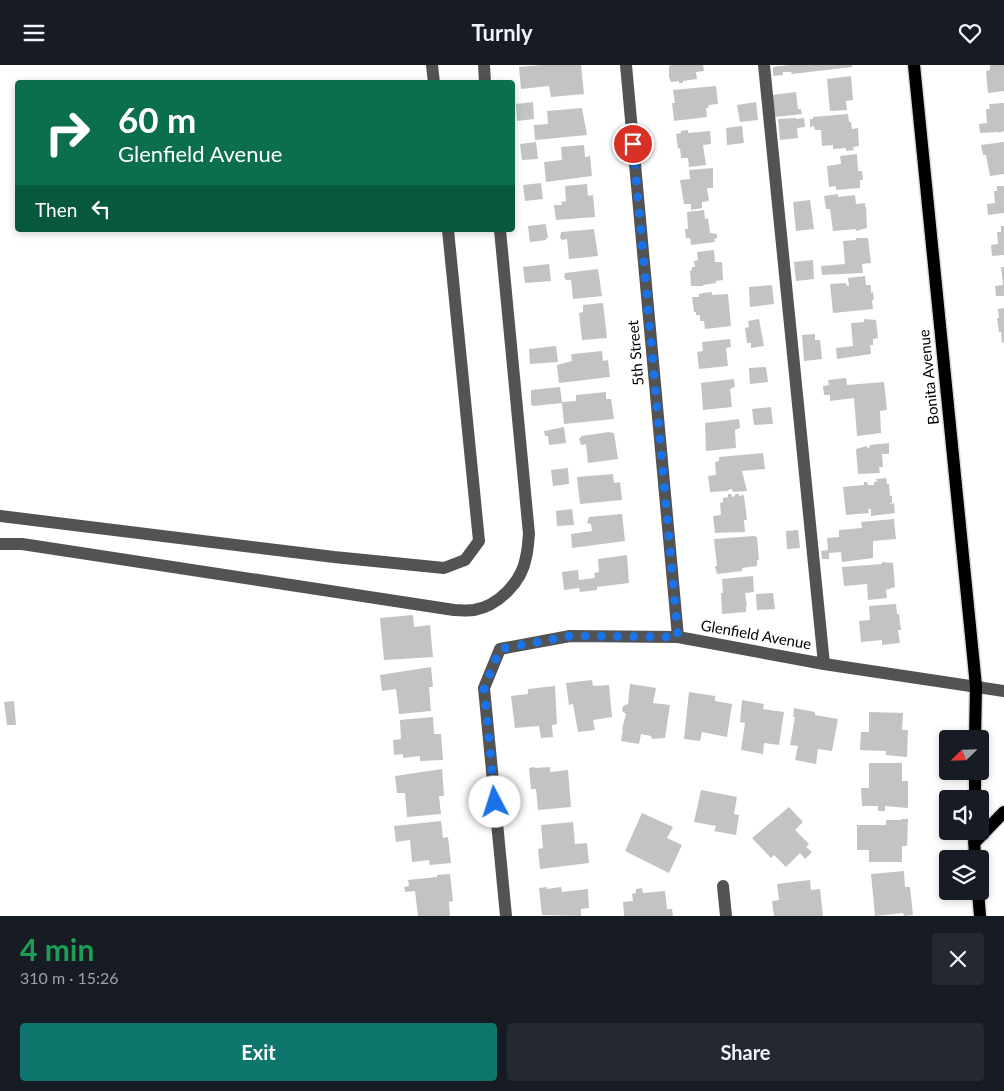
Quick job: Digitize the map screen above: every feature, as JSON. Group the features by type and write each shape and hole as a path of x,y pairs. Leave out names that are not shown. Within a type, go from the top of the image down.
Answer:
{"main road":[{"name":"Bonita Avenue","path":"914,65 976,686 975,730"},
{"path":"989,824 1004,812"},
{"path":"979,900 980,916"}],"street":[{"path":"432,65 434,80"},
{"path":"484,65 485,80"},
{"name":"5th Street","path":"626,65 678,637"},
{"path":"764,65 824,664"},
{"path":"0,517 324,556 444,568 466,560 478,541 448,232"},
{"path":"0,544 22,544 454,610 474,610 507,593 517,579 526,559 529,534 500,232"},
{"name":"Glenfield Avenue","path":"506,916 484,688 500,649 570,636 678,637 824,664 1004,691"},
{"path":"723,886 726,916"}],"building":[{"path":"581,65 584,94 551,97 549,86 521,89 519,67"},
{"path":"703,65 704,71 696,72 697,79 683,81 683,83 679,83 679,81 671,82 669,66"},
{"path":"790,65 852,65 852,67 792,74 791,72 783,72 783,75 773,76 773,67"},
{"path":"990,65 1004,65 1004,91 988,93 986,71 990,70"},
{"path":"851,76 853,100 846,101 847,110 830,111 827,79"},
{"path":"716,86 718,104 708,105 709,108 706,108 707,117 674,121 672,103 675,103 673,90"},
{"path":"796,92 798,109 801,109 802,114 775,117 772,95"},
{"path":"533,102 534,119 517,121 516,104"},
{"path":"756,102 758,120 740,122 737,105"},
{"path":"1004,103 1004,131 999,133 980,133 979,124 987,123 986,109 990,109 989,104"},
{"path":"582,108 587,135 535,140 534,125 548,124 547,111"},
{"path":"848,114 852,129 858,128 859,146 853,147 854,150 846,151 846,148 833,149 833,145 822,146 821,130 815,130 814,126 810,127 810,119 813,119 813,117"},
{"path":"804,118 805,127 797,128 798,138 780,140 778,119"},
{"path":"742,126 744,143 727,145 726,128"},
{"path":"688,130 688,133 710,131 711,144 703,145 706,165 689,167 688,158 681,158 676,134"},
{"path":"536,142 538,159 522,160 520,144"},
{"path":"1004,142 1004,174 990,176 986,155 983,155 981,145"},
{"path":"584,145 585,157 590,156 592,176 546,182 544,162 562,160 561,147"},
{"path":"857,154 858,171 862,171 863,180 860,180 860,188 836,190 836,186 829,187 827,166 841,164 840,156"},
{"path":"713,168 713,188 707,188 709,201 702,202 702,208 691,210 691,204 684,204 680,180 690,179 689,170"},
{"path":"541,183 543,199 525,201 523,185"},
{"path":"587,184 588,196 593,195 595,217 556,220 554,205 562,205 561,202 566,201 565,186"},
{"path":"997,186 1004,186 1004,213 988,215 987,204 995,203 994,191 997,191"},
{"path":"838,194 838,197 855,195 856,204 865,203 867,228 856,231 856,229 833,231 830,209 826,209 824,196"},
{"path":"810,200 814,229 796,231 793,202"},
{"path":"704,210 705,219 708,218 710,233 717,234 717,238 714,239 715,242 691,245 690,238 686,238 685,229 688,229 687,212"},
{"path":"545,224 548,238 546,240 530,242 528,226"},
{"path":"1001,226 1004,226 1004,255 992,256 991,245 998,244 997,232 1001,232"},
{"path":"594,229 598,256 569,259 567,239 562,240 560,238 561,232"},
{"path":"856,238 868,238 871,263 862,264 863,273 822,275 821,266 845,264 843,241 856,240"},
{"path":"714,250 715,262 722,262 723,280 703,286 691,286 690,271 692,267 695,267 694,261 698,260 697,252"},
{"path":"813,260 814,279 796,281 794,262"},
{"path":"549,264 551,281 525,283 523,267"},
{"path":"1001,267 1004,267 1004,296 996,296 995,286 1003,285"},
{"path":"598,269 602,296 573,299 571,280 564,278 565,273"},
{"path":"865,276 866,285 871,285 871,293 873,292 873,309 833,313 830,284 846,283 849,286 848,278"},
{"path":"772,285 774,304 750,307 749,287"},
{"path":"712,292 712,295 728,294 731,326 705,329 704,321 700,321 700,315 696,315 696,312 694,312 692,297 699,297 699,294"},
{"path":"603,303 607,338 582,340 579,313 583,312 583,305"},
{"path":"1004,308 1004,342 1002,343 997,318 999,318 998,309"},
{"path":"759,319 764,346 751,348 751,343 747,343 745,328 749,327 748,321"},
{"path":"864,319 876,320 878,338 873,339 873,345 870,345 871,354 837,359 836,348 853,346 851,323 864,322"},
{"path":"815,334 815,340 820,340 822,359 804,361 802,335"},
{"path":"730,339 731,347 726,348 728,366 699,369 697,352 703,351 702,342"},
{"path":"556,346 558,362 530,364 529,349"},
{"path":"602,351 603,361 608,360 610,377 559,383 557,365 572,361 571,355 573,354"},
{"path":"766,367 768,382 750,384 749,368"},
{"path":"846,378 847,385 884,382 887,410 880,411 881,433 857,436 854,398 830,401 830,395 824,395 823,386 829,385 828,380"},
{"path":"734,379 735,387 730,389 732,407 703,410 701,383"},
{"path":"560,387 562,402 576,401 576,395 606,392 606,399 611,399 614,419 564,424 562,403 533,406 531,404 531,390"},
{"path":"771,407 773,424 754,425 752,409"},
{"path":"739,419 740,428 735,430 736,448 706,451 705,423"},
{"path":"564,427 566,443 549,445 548,436 545,436 544,431"},
{"path":"614,433 618,459 588,463 586,444 581,445 579,438 581,436"},
{"path":"889,443 889,454 882,454 883,467 879,467 880,473 858,474 856,449"},
{"path":"763,453 765,469 742,471 747,491 733,492 732,489 710,492 708,476 716,475 715,462 719,461 719,457"},
{"path":"568,468 569,484 553,486 551,470"},
{"path":"613,474 614,483 620,482 622,500 580,504 577,477"},
{"path":"886,478 887,484 889,484 890,496 892,496 890,504 894,503 895,513 871,516 871,509 868,509 869,513 846,515 843,487 864,485 864,482 867,482 868,485 874,485 874,482 877,482 876,479"},
{"path":"728,494 731,494 732,497 735,494 739,494 739,496 744,495 747,520 744,520 745,532 715,533 713,516 721,515 720,503 723,502 723,498 728,497"},
{"path":"572,509 574,525 557,526 556,511"},
{"path":"622,514 625,541 572,548 571,534 592,531 591,524 587,523 589,517"},
{"path":"894,519 896,539 873,541 873,558 842,562 841,552 829,553 829,559 822,559 821,551 828,550 827,538 839,537 839,530 862,528 861,522"},
{"path":"798,530 800,548 787,549 786,531"},
{"path":"757,537 759,560 757,560 757,566 742,568 742,571 717,574 714,539"},
{"path":"627,555 629,583 597,587 597,590 580,592 579,588 564,590 562,572 578,570 579,580 595,578 594,573 599,572 598,559"},
{"path":"882,562 893,563 895,587 886,590 887,598 868,600 867,584 844,586 842,567 882,564"},
{"path":"753,576 754,592 745,593 746,612 722,614 722,579"},
{"path":"773,593 775,609 757,610 756,594"},
{"path":"896,604 901,630 898,630 900,643 882,645 882,640 861,642 859,621 870,620 869,606"},
{"path":"413,615 414,627 430,625 433,657 384,660 380,618"},
{"path":"431,667 433,687 429,687 431,711 399,714 396,689 382,691 380,675"},
{"path":"592,680 593,686 609,685 612,717 593,720 595,730 578,732 573,704 569,705 566,683"},
{"path":"630,684 656,688 653,703 670,705 665,738 652,739 651,736 641,734 639,744 621,741 626,714 622,711 623,706 628,704"},
{"path":"555,686 557,724 552,725 553,737 541,738 539,726 515,728 511,696 528,694 528,689"},
{"path":"689,692 715,696 715,701 732,704 727,737 702,732 700,741 684,739"},
{"path":"742,700 764,704 763,709 784,712 779,745 764,743 763,754 741,750 745,723 740,722"},
{"path":"14,701 16,725 7,725 4,702"},
{"path":"794,708 815,712 815,715 838,719 832,751 818,749 816,764 795,760 798,746 790,745 795,717 793,717"},
{"path":"869,712 903,713 902,730 908,730 907,757 886,755 886,751 860,750 861,732 869,732"},
{"path":"433,717 434,734 441,734 443,760 420,761 420,756 403,758 403,754 394,755 393,740 401,739 400,720"},
{"path":"869,763 902,763 902,781 908,781 908,808 885,806 885,811 878,811 878,806 862,806 861,788 869,788"},
{"path":"550,767 550,772 568,770 571,807 538,810 536,789 531,789 529,768"},
{"path":"442,769 444,796 439,796 441,814 407,817 405,793 397,793 395,776"},
{"path":"701,790 737,797 734,814 739,815 736,835 714,831 716,826 694,822"},
{"path":"789,807 803,822 795,830 809,844 806,847 812,852 805,859 800,853 786,867 774,855 771,858 752,838"},
{"path":"642,813 673,827 667,838 682,845 669,873 625,851"},
{"path":"908,819 907,846 902,846 902,862 869,862 869,850 857,850 857,825 886,825 886,820"},
{"path":"441,821 443,838 448,837 451,863 430,865 429,860 412,862 410,840 396,842 394,826"},
{"path":"573,822 575,844 587,843 589,863 540,869 538,849 543,848 541,825"},
{"path":"904,871 905,887 910,887 913,915 904,916 903,913 875,916 871,874"},
{"path":"450,874 453,901 449,902 450,916 418,916 415,891 405,892 404,887 409,886 408,880"},
{"path":"810,880 811,890 820,889 823,916 774,916 772,901 779,900 777,884"},
{"path":"547,887 547,889 561,887 562,892 588,889 589,908 581,909 581,916 542,915 539,888"},
{"path":"642,888 643,893 665,891 667,909 672,909 673,916 624,916 623,902 633,901 632,894 636,893 636,889"}],"route":[{"path":"495,802 484,688 500,649 570,636 678,637 633,144"}]}
